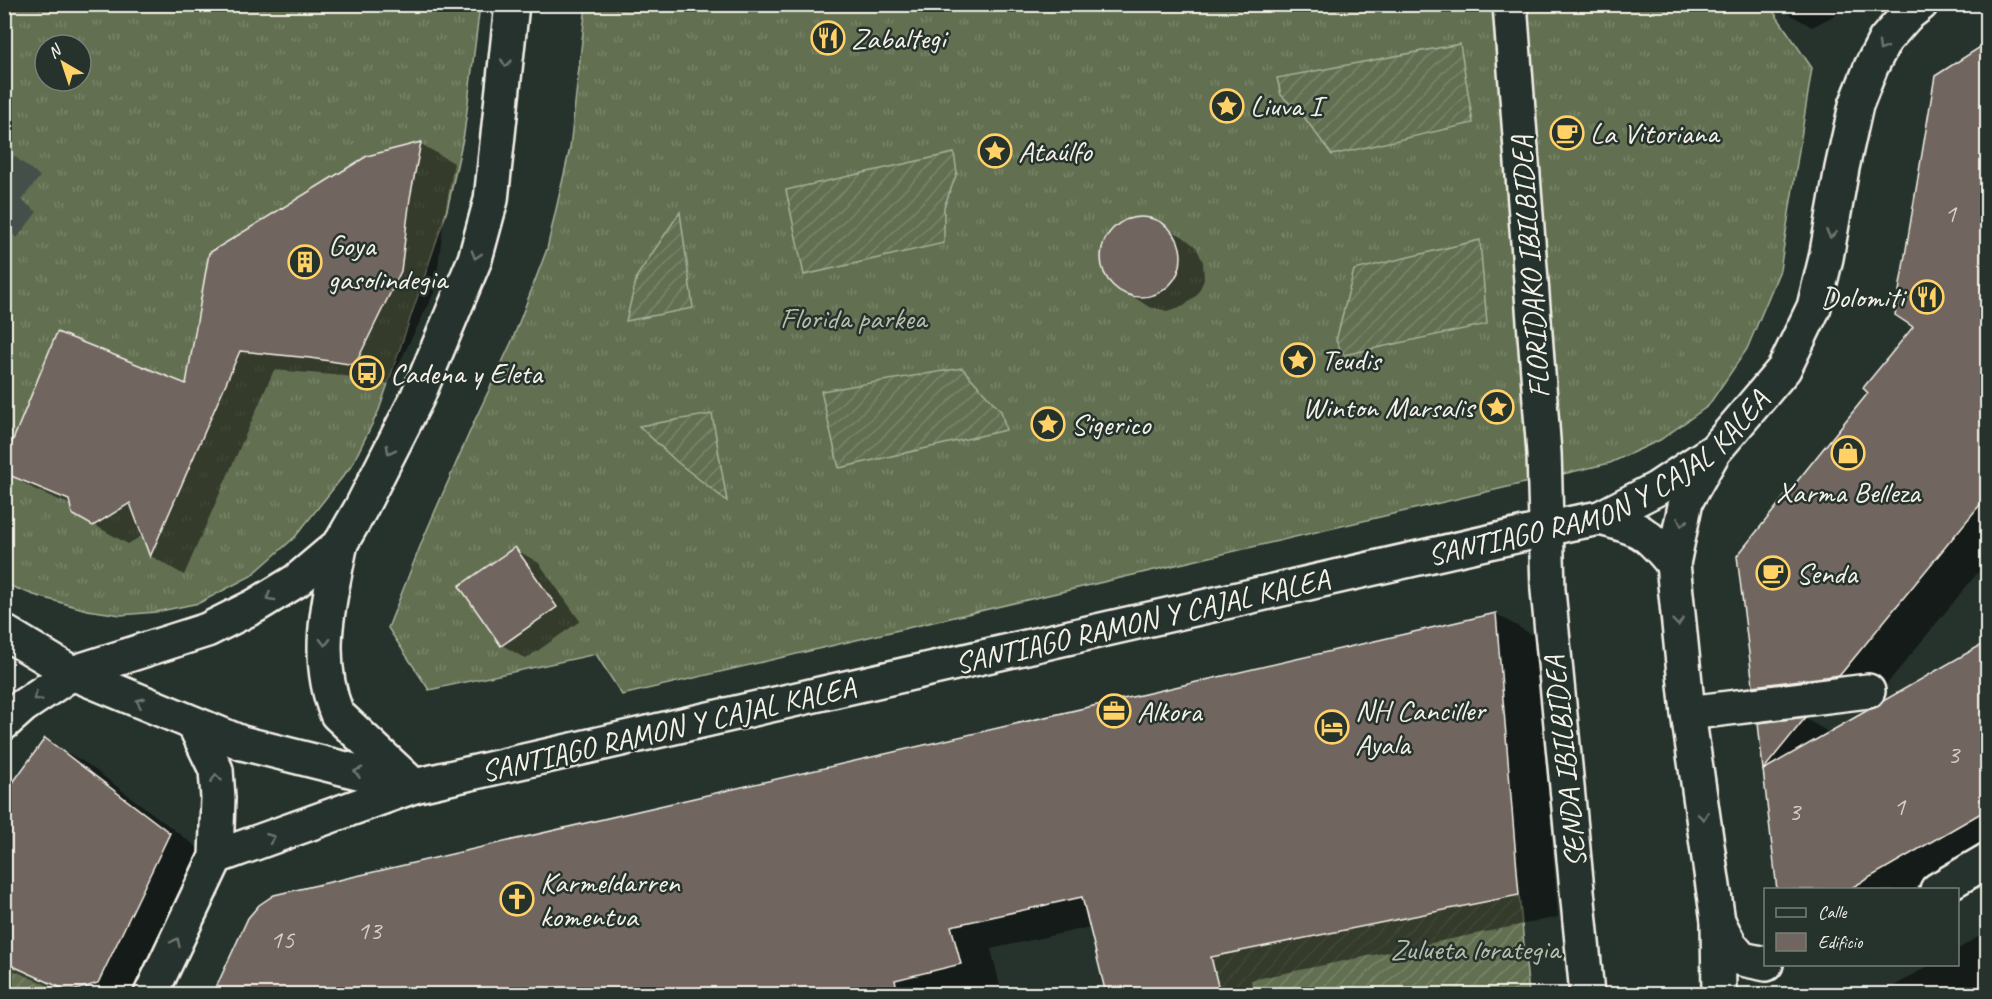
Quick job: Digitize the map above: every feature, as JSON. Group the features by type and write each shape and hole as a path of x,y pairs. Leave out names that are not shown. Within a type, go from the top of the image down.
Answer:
{"main road":[{"path":"216,857 414,786 337,714 326,676 324,624 341,543 417,398 475,259 491,200 512,4"},
{"name":"FLORIDAKO IBILBIDEA","path":"1510,4 1544,453 1547,529"},
{"name":"SANTIAGO RAMON Y CAJAL KALEA","path":"4,632 72,673 242,743 414,786 1600,518 1656,489 1715,450 1784,369 1814,308 1827,258 1842,168 1856,105 1885,40 1907,15 1921,4"},
{"path":"1715,450 1686,501 1672,564 1688,713 1718,921 1719,994"},
{"path":"1600,518 1632,526 1654,541 1672,564"},
{"name":"SENDA IBILBIDEA","path":"1547,529 1548,590 1587,994"},
{"path":"4,723 23,706 72,673 207,630 255,606 297,581 341,543"},
{"path":"1688,713 1868,691"},
{"path":"151,994 216,857 218,798 216,770 194,724"},
{"path":"1939,888 1988,860"},
{"path":"1718,921 1730,945 1742,959 1764,964"}],"green space":[{"path":"4,5 480,5 464,134 447,210 379,410 352,465 295,537 251,576 199,603 156,612 121,615 87,610 5,584"},
{"name":"Florida parkea","path":"586,5 1769,5 1812,68 1780,270 1747,349 1708,406 1660,440 1610,463 622,695 596,654 429,690 388,628 423,539 512,341 547,249 570,148"},
{"path":"1460,44 1473,123 1332,155 1304,117 1281,95 1277,78"},
{"path":"954,153 957,173 944,207 944,243 804,275 786,190"},
{"path":"680,212 693,308 626,321 637,276"},
{"path":"1480,240 1487,324 1344,355 1336,341 1354,270"},
{"path":"962,368 1001,411 1006,430 839,468 821,391"},
{"path":"712,414 727,501 677,462 639,426"},
{"name":"Zulueta lorategia","path":"1519,895 1529,994 1220,994 1211,957"},
{"path":"5,962 70,992 69,994 5,994"}],"building":[{"path":"1988,42 1988,495 1840,675 1753,686 1737,556 1868,393 1863,388 1913,327 1895,315 1935,76"},
{"path":"421,142 410,198 401,271 355,365 240,351 150,557 130,503 93,526 72,514 69,500 4,473 4,462 57,332 186,384 209,253 367,156"},
{"path":"1141,217 1156,220 1169,229 1178,242 1181,257 1178,272 1169,285 1156,294 1141,297 1126,294 1113,285 1104,272 1101,257 1104,242 1113,229 1126,220"},
{"path":"515,547 557,607 501,646 459,586"},
{"path":"1496,613 1519,895 1211,957 1220,994 1106,994 1082,897 951,926 961,964 895,980 898,994 213,994 248,918 259,905 274,895"},
{"path":"1988,641 1988,809 1851,888 1777,888 1763,770 1868,710 1879,706 1883,701"},
{"path":"1806,717 1763,770 1758,723"},
{"path":"45,738 170,833 98,983 70,992 4,962 4,795"}],"tunnel":[{"path":"4,169 32,191 4,228"}],"place":[{"name":"Zabaltegi","path":"828,38"},
{"name":"Liuva I","path":"1227,106"},
{"name":"La Vitoriana","path":"1567,133"},
{"name":"Ataúlfo","path":"995,151"},
{"name":"Goya gasolindegia","path":"305,262"},
{"name":"Dolomiti","path":"1927,297"},
{"name":"Teudis","path":"1298,360"},
{"name":"Cadena y Eleta","path":"367,373"},
{"name":"Winton Marsalis","path":"1497,407"},
{"name":"Sigerico","path":"1048,424"},
{"name":"Xarma Belleza","path":"1848,453"},
{"name":"Senda","path":"1773,573"},
{"name":"Alkora","path":"1114,711"},
{"name":"NH Canciller Ayala","path":"1332,727"},
{"name":"Karmeldarren komentua","path":"517,899"}]}
